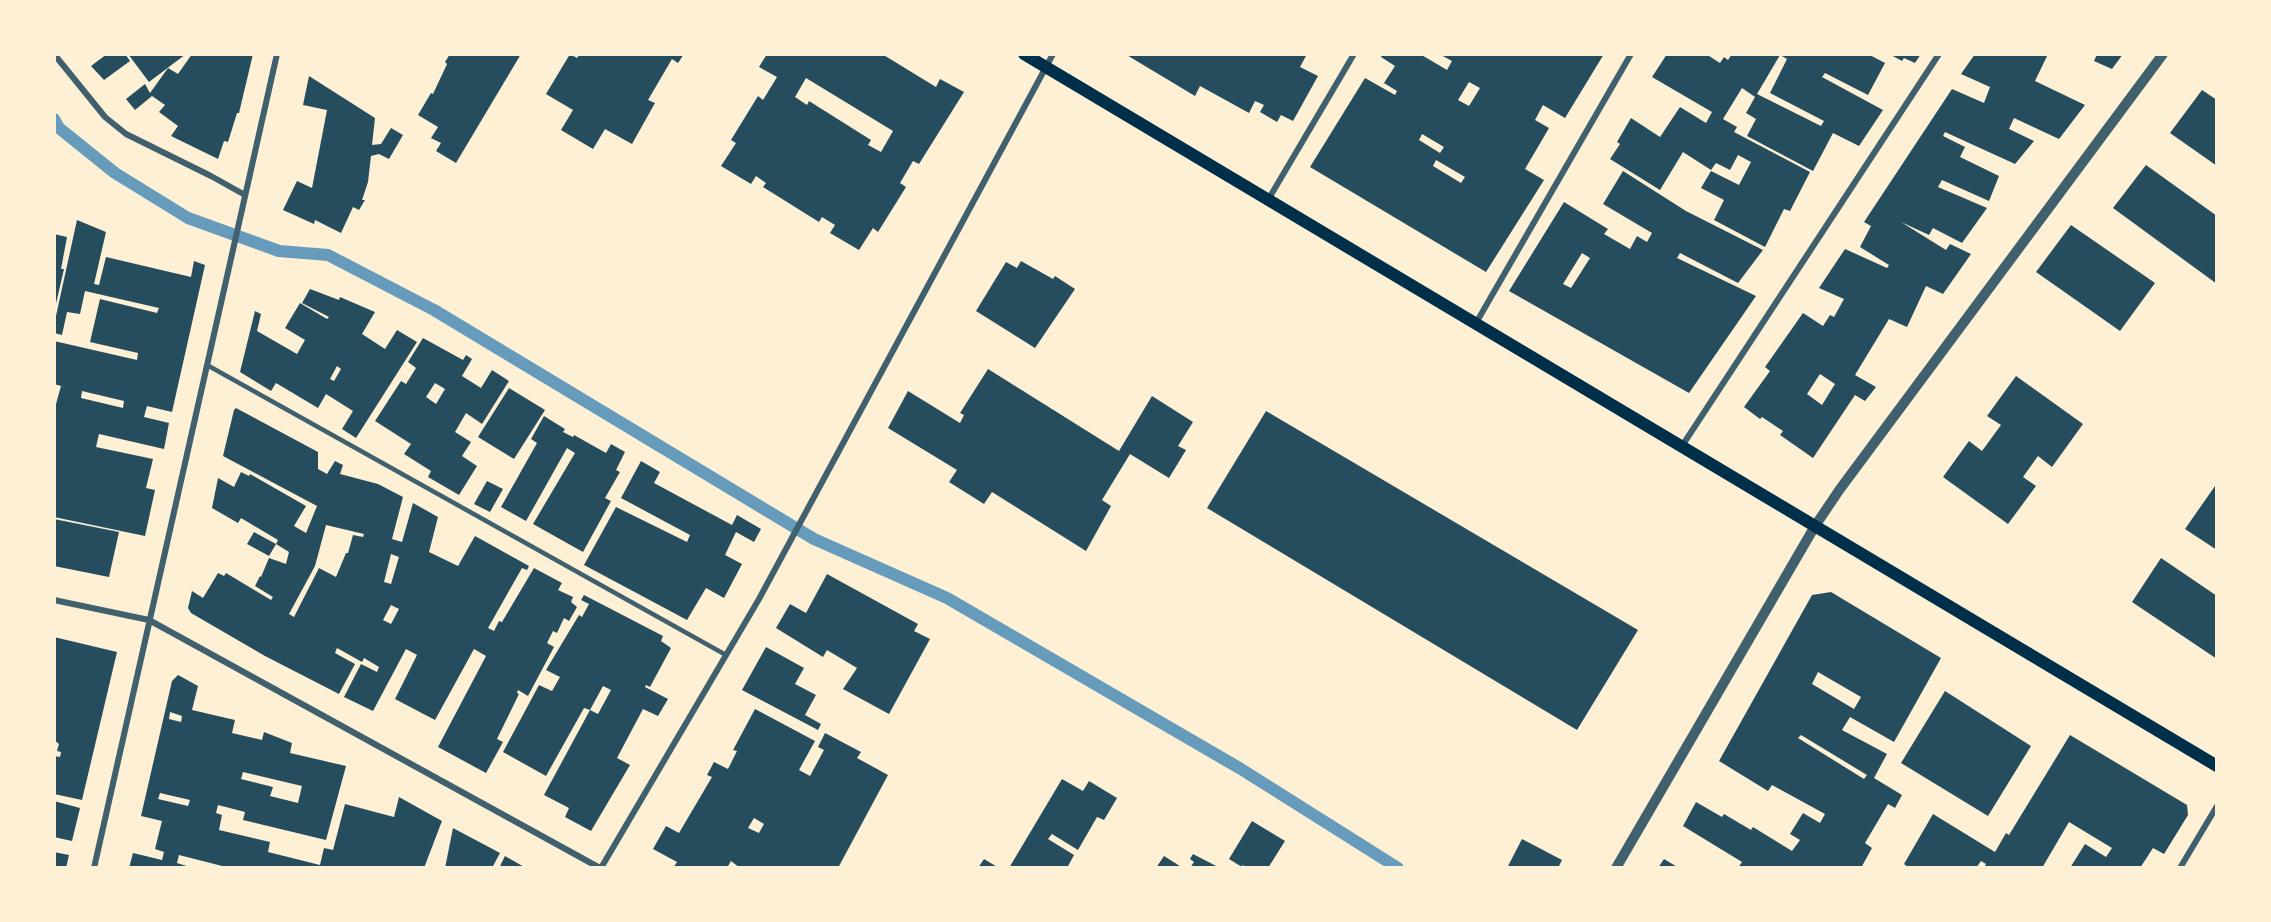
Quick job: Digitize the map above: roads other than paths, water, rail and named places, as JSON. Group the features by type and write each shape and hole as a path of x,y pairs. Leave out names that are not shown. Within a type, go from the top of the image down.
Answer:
{"main road":[{"path":"1024,54 2217,766"}],"street":[{"path":"54,54 105,117 126,134 211,176 244,197"},
{"path":"94,868 277,54"},
{"path":"54,600 148,620 601,868 784,552 1053,54"},
{"path":"1268,200 1354,54"},
{"path":"1475,324 1631,54"},
{"path":"1682,447 1940,54"},
{"path":"1616,868 1815,526 1840,489 2163,54"},
{"path":"2180,868 2217,806"}],"lane":[{"path":"206,365 726,655"}],"waterway":[{"path":"54,119 59,128 115,173 188,218 279,251 328,255 434,310 814,539 947,598 1241,769 1398,868"}]}
